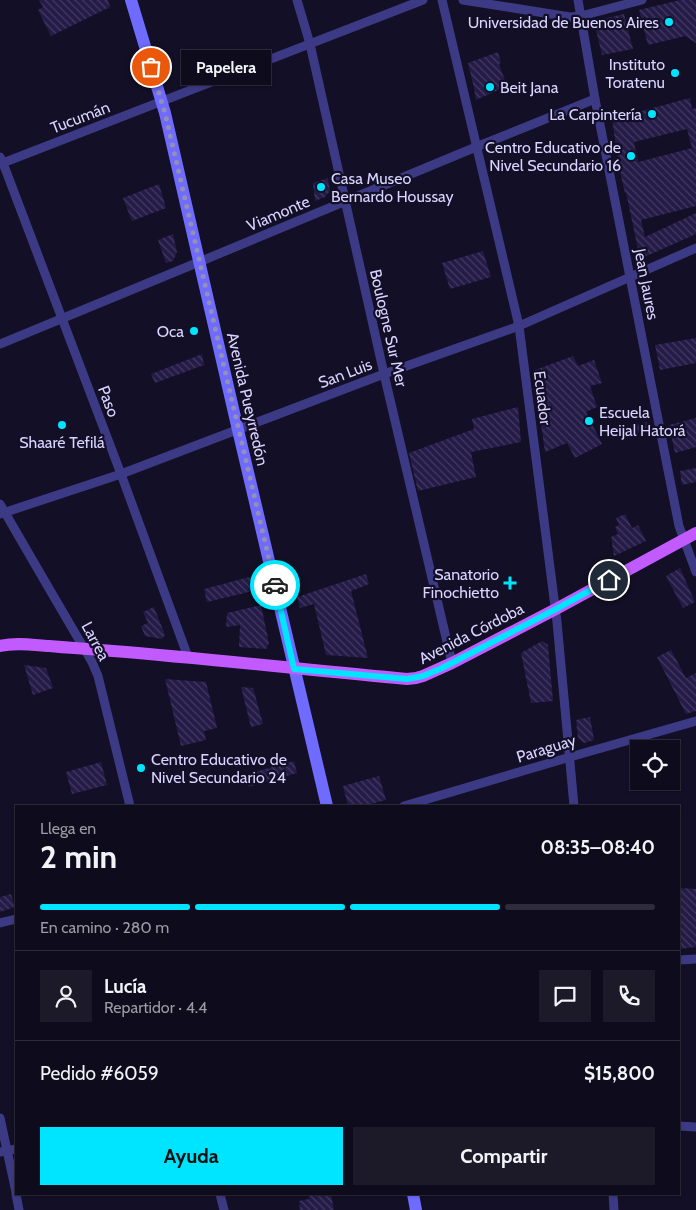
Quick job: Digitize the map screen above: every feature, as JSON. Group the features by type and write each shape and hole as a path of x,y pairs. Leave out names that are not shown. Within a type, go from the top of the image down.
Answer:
{"main road":[{"name":"Avenida Pueyrredón","path":"131,0 162,101 327,805"},
{"name":"Avenida Córdoba","path":"0,646 26,644 188,657 407,679 423,676 452,663 696,533"},
{"path":"413,1195 416,1210"}],"street":[{"name":"Boulogne Sur Mer","path":"297,0 310,44 384,374 452,663"},
{"name":"Tucumán","path":"1,161 423,0"},
{"name":"Ecuador","path":"442,0 518,326 556,609 574,805"},
{"path":"463,0 570,17 581,16 642,0"},
{"name":"Jean Jaures","path":"578,0 595,99 679,526 696,572"},
{"name":"Viamonte","path":"0,344 595,99"},
{"name":"Paso","path":"1,161 121,474 188,657"},
{"name":"San Luis","path":"2,510 121,474 384,374 518,326 696,248"},
{"name":"Larrea","path":"2,510 98,676 130,805"},
{"name":"Paraguay","path":"407,805 696,721"},
{"path":"0,923 15,918"},
{"path":"680,960 696,959"},
{"path":"0,1118 15,1188"},
{"path":"680,1126 696,1128"},
{"path":"16,1195 20,1210"},
{"path":"220,1195 224,1210"},
{"path":"613,1195 614,1210"}],"building":[{"path":"39,0 108,0 110,7 51,36 38,10 43,7"},
{"name":"Universidad de Buenos Aires","path":"680,0 696,0 696,43 685,36 648,45 639,10"},
{"path":"624,14 633,49 602,55 594,21"},
{"path":"498,52 501,63 499,64 507,86 476,100 468,63"},
{"path":"690,98 692,109 696,108 696,206 641,220 645,237 696,213 696,234 640,259 619,167 612,119","holes":["687,129 692,148 638,162 634,142"]},
{"name":"Casa Museo Bernardo Houssay","path":"328,178 330,191 325,197 315,201 313,183"},
{"path":"159,184 166,208 132,221 123,198"},
{"path":"173,234 177,252 173,261 166,263 158,240"},
{"path":"483,251 491,277 450,289 442,263"},
{"path":"696,338 696,363 660,370 655,345"},
{"path":"202,354 204,365 155,383 151,374"},
{"path":"573,356 578,366 594,360 602,383 590,386 597,407 586,412 602,444 575,458 567,443 545,452 535,370"},
{"path":"518,407 521,442 471,452 476,477 418,491 409,453 474,429 472,419"},
{"path":"696,418 696,447 675,453 669,425"},
{"path":"647,422 649,430 615,437 614,430"},
{"path":"696,468 696,482 682,485 680,471"},
{"path":"625,514 632,528 638,525 646,541 614,556 611,537 618,534 615,527 619,525 616,518"},
{"path":"680,568 695,602 683,608 666,576"},
{"path":"366,574 369,584 351,591 368,658 326,655 314,604 300,608 297,597"},
{"path":"253,576 257,590 207,602 204,589"},
{"path":"261,605 269,643 266,649 239,647 240,625 226,627 227,613"},
{"path":"154,607 165,635 162,639 145,636 141,626 148,623 143,612"},
{"path":"542,641 548,645 553,701 531,703 521,653"},
{"path":"671,650 686,678 696,673 696,711 686,714 657,657"},
{"path":"24,665 46,668 53,688 33,695"},
{"path":"165,679 206,682 217,728 204,731 206,740 181,746"},
{"path":"241,687 253,688 263,724 251,727"},
{"path":"590,717 594,740 584,743 578,738 576,720"},
{"path":"294,761 297,773 248,787 244,775"},
{"path":"101,762 107,785 72,794 66,772"},
{"path":"379,776 386,800 368,805 348,805 343,786"},
{"path":"680,888 696,889 696,947 680,949"},
{"path":"11,894 15,907 0,912 0,897"},
{"path":"308,1195 331,1195 334,1210 300,1210 299,1201 309,1199"}],"way so far":[{"path":"151,67 165,113 275,585"}],"place":[{"name":"Universidad de Buenos Aires","path":"669,22"},
{"name":"Papelera","path":"151,67"},
{"name":"Instituto Toratenu","path":"675,73"},
{"name":"Beit Jana","path":"490,87"},
{"name":"La Carpintería","path":"652,114"},
{"name":"Centro Educativo de Nivel Secundario 16","path":"631,156"},
{"name":"Casa Museo Bernardo Houssay","path":"321,187"},
{"name":"Oca","path":"194,331"},
{"name":"Escuela Heijal Hatorá","path":"589,421"},
{"name":"Shaaré Tefilá","path":"62,425"},
{"name":"Sanatorio Finochietto","path":"510,583"},
{"name":"Centro Educativo de Nivel Secundario 24","path":"141,768"}],"route":[{"path":"275,585 294,669 407,679 423,676 442,668 609,580"}]}
